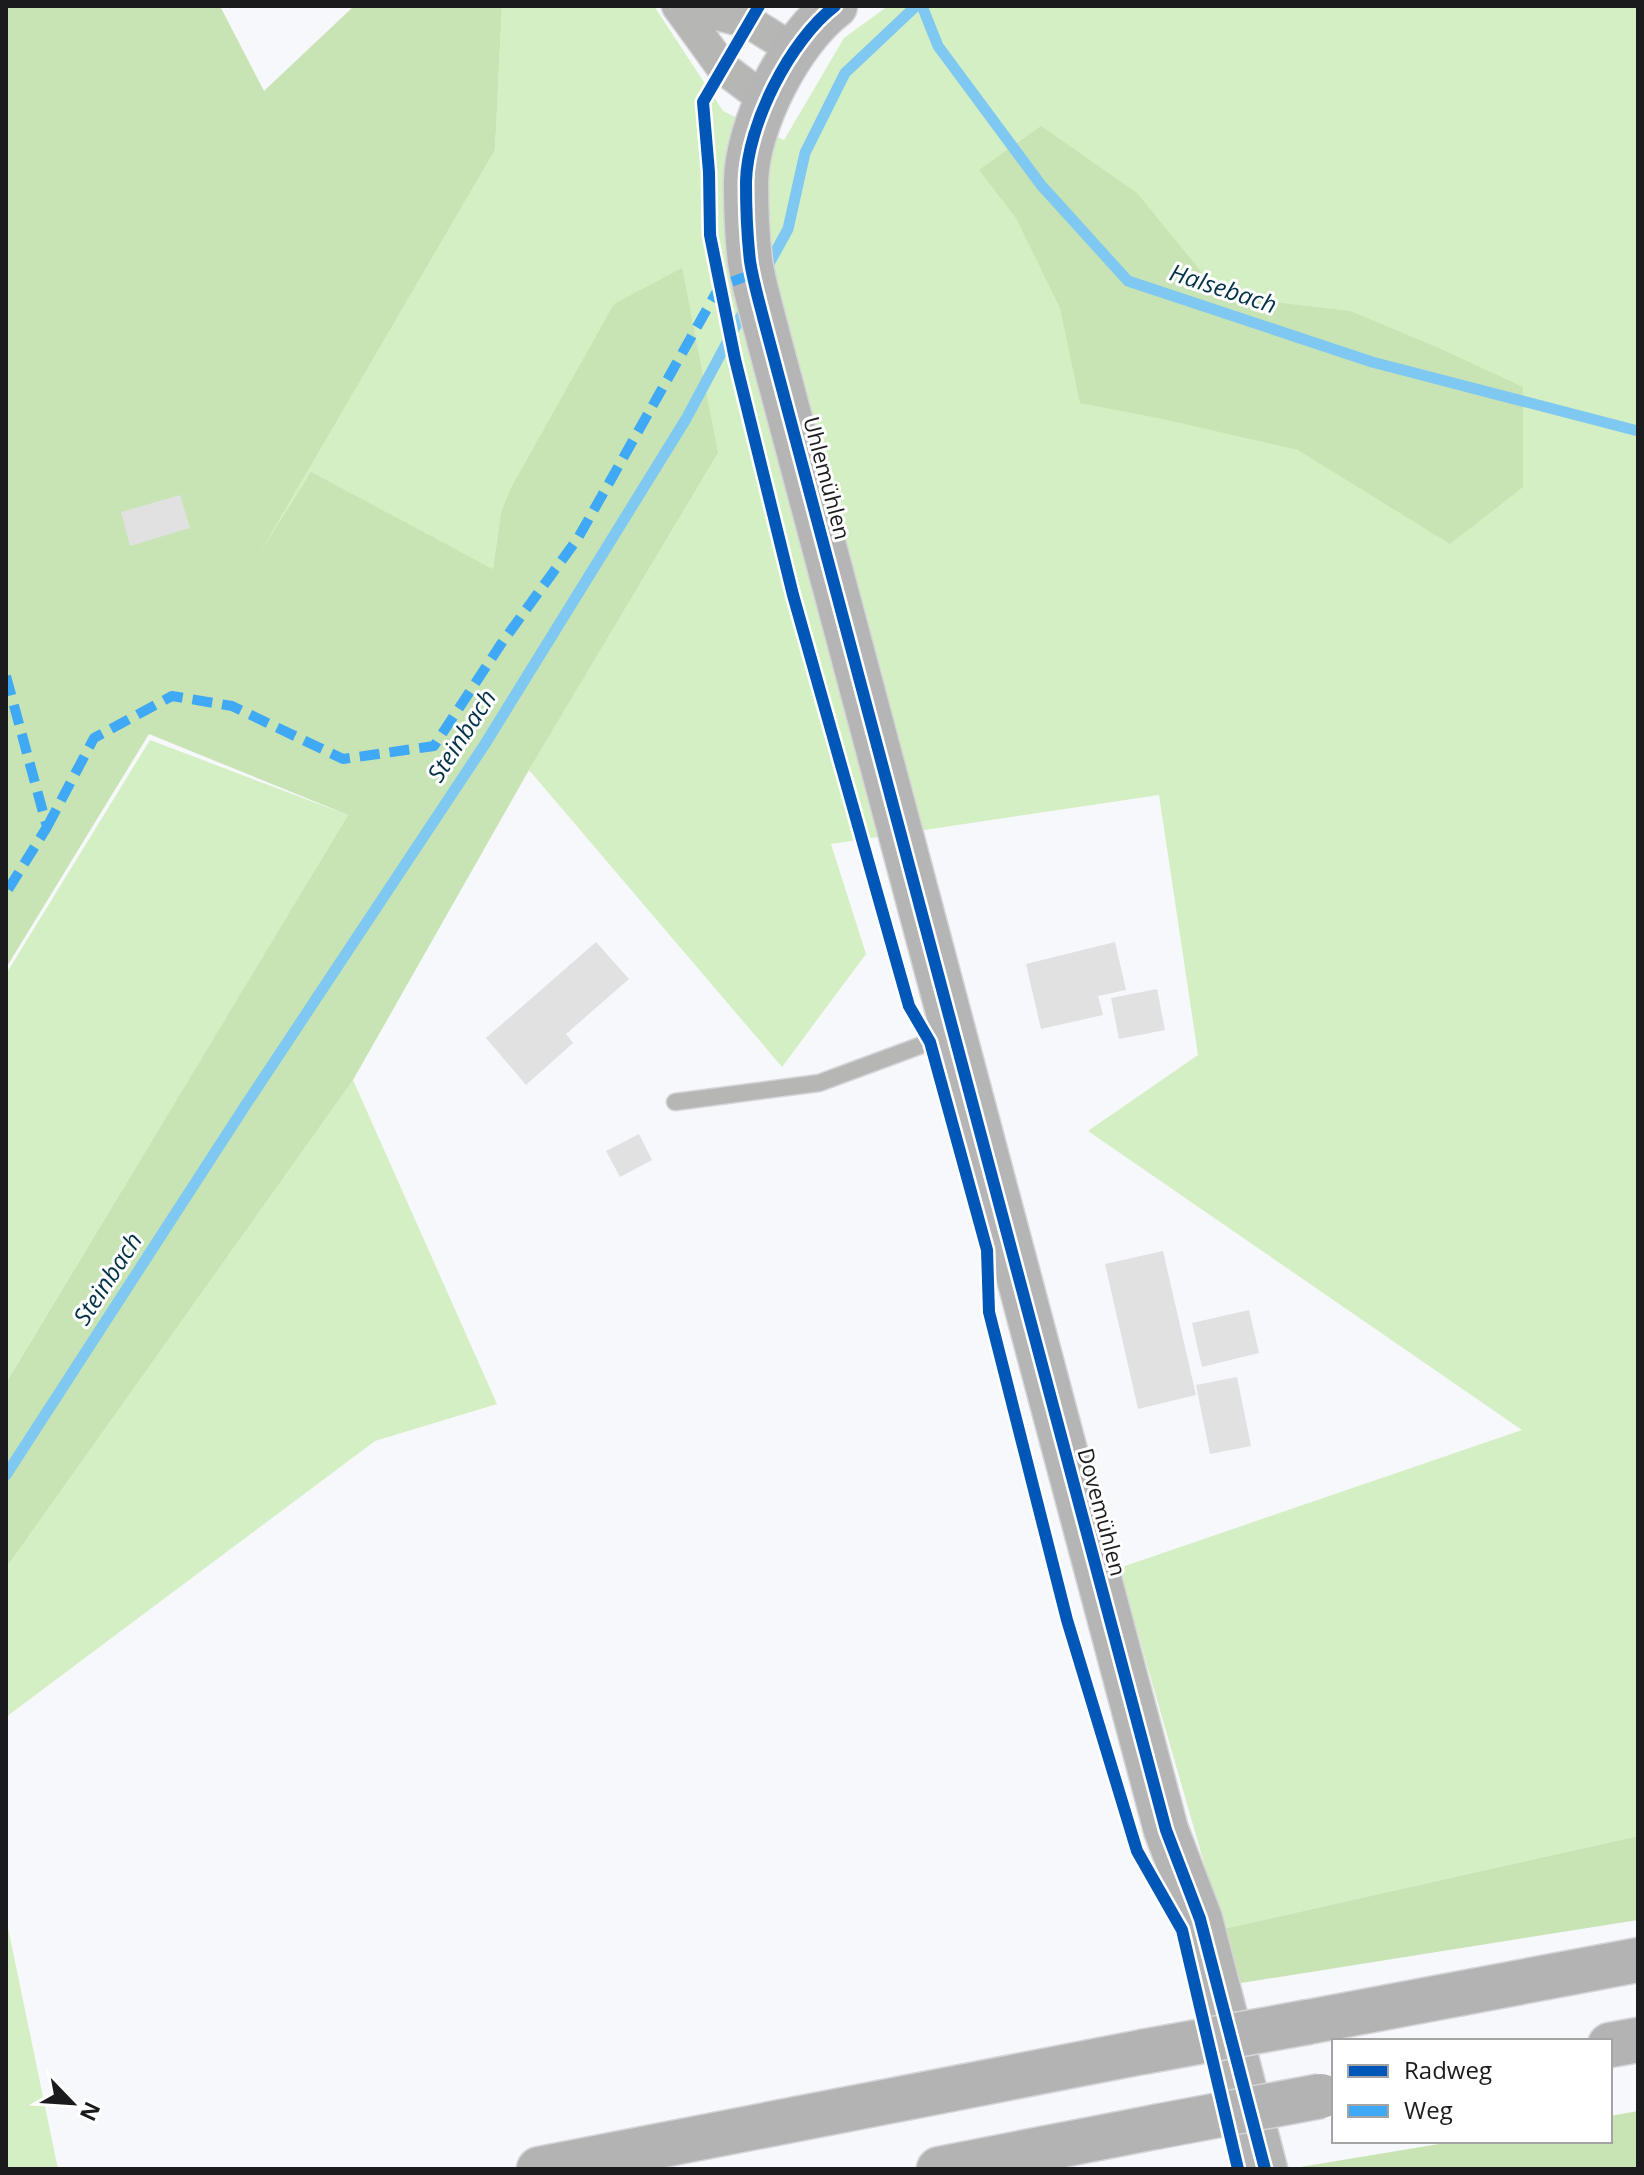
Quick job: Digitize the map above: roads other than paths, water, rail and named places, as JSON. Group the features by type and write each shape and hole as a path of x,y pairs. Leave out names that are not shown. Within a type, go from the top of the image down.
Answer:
{"highway":[{"path":"539,2169 1638,1960"},
{"path":"1612,2045 1638,2040"},
{"path":"939,2169 1328,2095"}],"street":[{"path":"678,6 723,68 767,101"},
{"path":"685,6 749,22 794,50"},
{"name":"Uhlemühlen","path":"835,6 794,50 778,74 753,138 746,179 750,261 909,862"},
{"name":"Dovemühlen","path":"909,862 1166,1830 1200,1919 1265,2169"}],"lane":[{"path":"675,1102 819,1083 955,1035"}],"waterway":[{"name":"Steinbach","path":"765,271 788,229 805,153 845,73 916,6"},
{"name":"Halsebach","path":"922,6 938,46 1041,185 1128,281 1372,362 1638,431"},
{"name":"Steinbach","path":"6,1475 485,744 686,419 746,307"}]}
